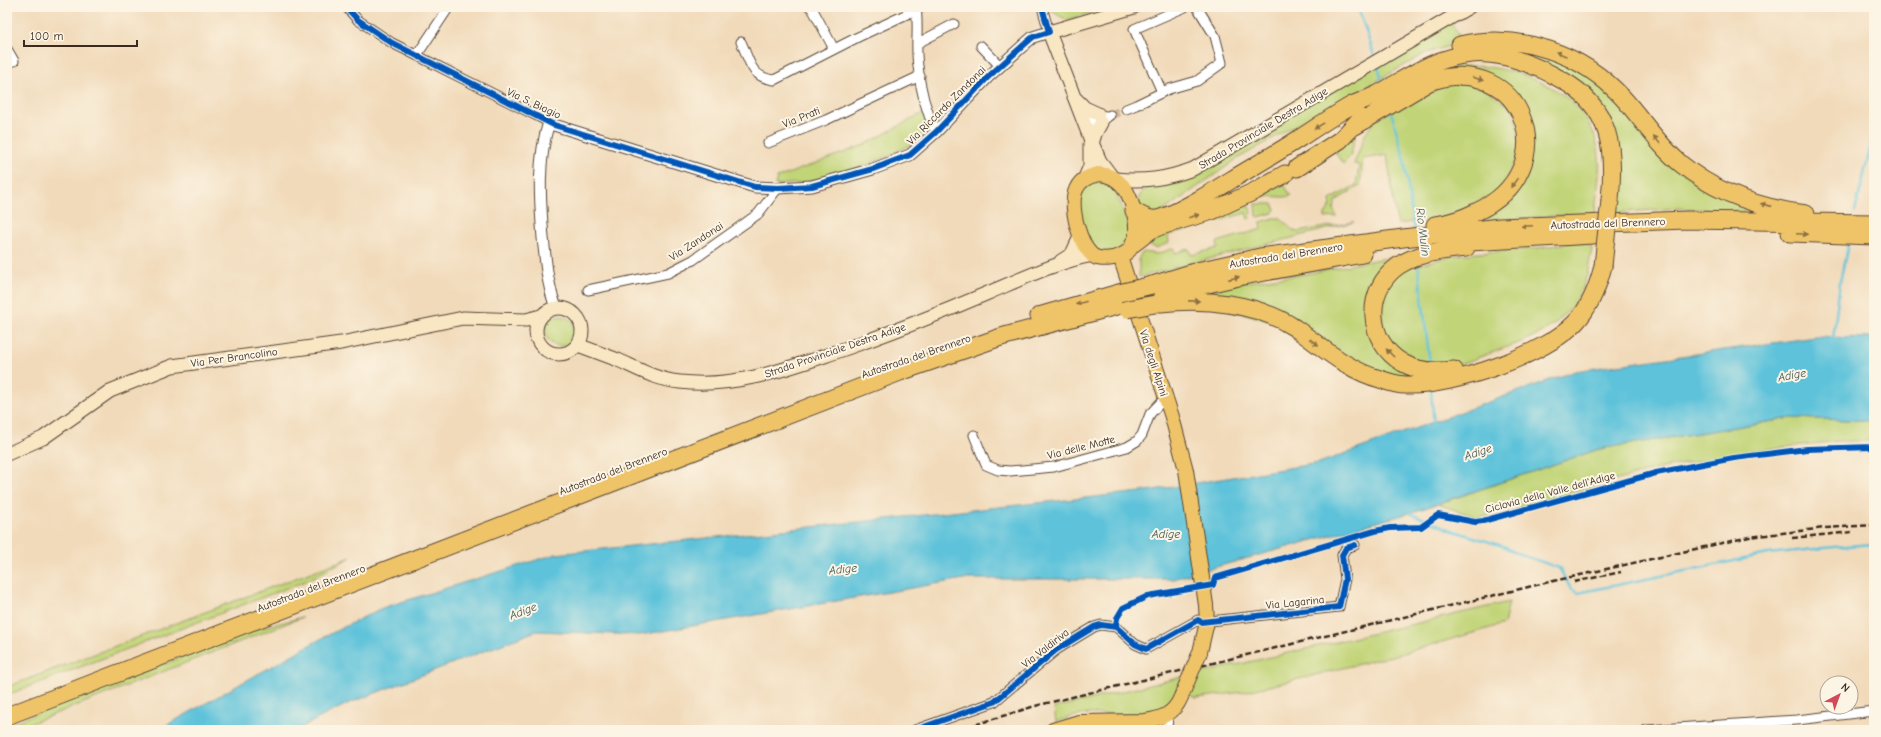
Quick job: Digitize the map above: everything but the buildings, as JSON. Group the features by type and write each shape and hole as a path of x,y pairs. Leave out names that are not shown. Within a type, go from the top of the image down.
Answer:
{"highway":[{"path":"1396,87 1429,56 1462,45 1494,42 1534,45 1568,57 1583,65 1607,82 1628,104 1670,154 1695,175 1717,188 1746,200 1792,212 1874,223"},
{"path":"1134,243 1151,230 1212,211 1255,191 1291,171 1340,140 1367,110 1396,87 1427,65 1442,59 1473,54 1496,55 1560,78 1584,96 1596,109 1604,124 1610,141 1612,156 1605,200 1596,291 1588,306 1575,323 1557,339 1503,364 1481,372 1424,377 1406,385 1378,379 1357,370 1293,327 1260,312 1233,305 1175,301 1154,295"},
{"path":"1132,207 1149,219 1156,219 1168,215 1215,190 1352,106 1374,86 1396,87 1429,82 1442,77 1466,76 1491,84 1502,91 1517,108 1525,124 1527,150 1524,164 1519,175 1508,190 1486,208 1449,223 1426,240"},
{"name":"Autostrada del Brennero","path":"7,706 894,363 948,344 1123,302 1243,276 1404,244 1500,227 1687,220 1874,223"},
{"name":"Autostrada del Brennero","path":"1426,240 1525,239 1688,230 1874,236"},
{"path":"1404,244 1394,269 1379,287 1374,304 1375,326 1383,346 1394,357 1424,377"},
{"name":"Autostrada del Brennero","path":"1154,295 1197,271 1260,257 1404,244"},
{"name":"Autostrada del Brennero","path":"7,716 878,380 1001,338 1040,328 1123,302"}],"main road":[{"path":"1113,178 1100,174 1092,175 1084,180 1077,188 1072,204 1080,237 1092,255 1105,259 1120,256 1132,248 1136,226 1132,207 1125,189 1113,178 1100,160 1091,141 1049,32 1134,7"},
{"name":"Strada Provinciale Destra Adige","path":"1113,178 1134,181 1154,180 1186,172 1205,163 1469,7"},
{"path":"1074,98 1085,108 1104,117 1091,141 1090,166 1084,180"},
{"name":"Strada Provinciale Destra Adige","path":"1132,207 1137,192 1154,180"},
{"name":"Strada Provinciale Destra Adige","path":"580,339 616,360 655,377 679,382 706,384 749,379 771,374 856,345 966,303 1047,268 1072,254 1080,237"},
{"name":"Strada Provinciale Destra Adige","path":"1047,268 1092,255"},
{"name":"Via degli Alpini","path":"1120,256 1186,470 1205,590 1207,622 1200,652 1177,706 1168,715"},
{"path":"556,308 570,310 576,314 582,326 580,339 566,354 551,353 539,343 536,329 541,316 545,312 556,308"},
{"path":"481,319 526,320 541,316"},
{"name":"Via Per Brancolino","path":"7,454 43,438 110,391 172,366 341,343 463,318 481,319"},
{"path":"481,319 529,326 536,329"},
{"path":"1053,730 1079,722 1145,721 1168,715"}],"street":[{"name":"Via S. Biagio","path":"346,7 358,20 392,43 554,125 755,187 778,188"},
{"path":"417,55 450,7"},
{"path":"810,7 812,8 834,49"},
{"path":"1042,7 1049,32"},
{"path":"1162,92 1134,29 1185,7"},
{"path":"1126,109 1136,106 1162,92 1197,81 1222,63 1215,36 1197,7"},
{"path":"741,42 754,72 762,79 774,80 918,8 917,65 921,89 936,132"},
{"path":"918,43 954,24"},
{"name":"Via Riccardo Zandonai","path":"778,188 812,186 873,169 910,155 936,132 996,66 1033,37 1049,32"},
{"path":"981,46 996,66"},
{"path":"7,49 14,61 7,63"},
{"name":"Via Prati","path":"768,143 842,112 920,76"},
{"path":"1084,122 1094,125 1104,117"},
{"path":"549,122 545,136 539,189 549,288 556,308"},
{"name":"Via Zandonai","path":"588,290 668,273 693,260 758,214 778,188"},
{"name":"Via delle Motte","path":"974,435 986,465 998,470 1010,471 1063,466 1131,446 1142,435 1150,414 1165,398"},
{"name":"Via Lagarina","path":"1207,622 1339,607 1345,580 1342,555 1346,548 1356,545"},
{"name":"Via Valdiriva","path":"915,730 994,702 1056,650 1094,627 1102,624 1116,628 1135,644 1146,649 1194,621 1198,620 1201,622 1207,622"},
{"path":"1646,730 1789,720 1874,712"},
{"path":"1167,730 1168,715"}],"green space":[{"path":"1050,7 1110,7 1067,20 1051,11"},
{"path":"1451,22 1462,42 1426,53 1324,111 1301,122 1237,159 1159,214 1147,214 1138,203 1141,194 1147,188 1165,183"},
{"path":"1517,46 1587,71 1661,150 1779,213 1676,208 1614,213 1616,179 1580,85 1453,51"},
{"path":"1460,66 1480,66 1521,74 1541,82 1560,93 1575,106 1588,121 1598,149 1599,176 1595,213 1465,222 1520,181 1516,100 1437,73"},
{"path":"1436,84 1480,84 1512,109 1522,148 1499,192 1443,218 1397,224 1387,155 1363,159 1360,186 1335,201 1333,209 1337,217 1325,218 1325,214 1331,205 1330,200 1356,185 1359,165 1354,164 1365,135 1374,121"},
{"path":"923,113 929,128 910,145 886,157 851,171 803,183 775,185 777,178 864,145"},
{"path":"1356,134 1350,157 1343,164 1335,152"},
{"path":"1094,182 1105,183 1112,188 1122,206 1127,220 1129,230 1124,242 1117,252 1101,253 1090,246 1077,207 1082,189"},
{"path":"1283,183 1291,196 1263,196"},
{"path":"1256,204 1273,204 1276,210 1273,213 1259,217 1257,216"},
{"path":"1244,205 1249,207 1252,211 1250,218 1248,219 1246,213 1168,235 1169,243 1156,248 1151,246 1150,239"},
{"path":"1274,218 1281,218 1292,230 1297,232 1354,222 1139,277 1139,257 1143,252 1157,254 1174,248 1175,253 1189,249 1191,255 1218,248 1217,242 1262,229 1261,222"},
{"path":"1588,240 1592,249 1587,275 1580,293 1573,305 1559,320 1543,332 1524,341 1455,366 1416,364 1386,341 1379,295 1401,269 1456,255 1538,248"},
{"path":"1407,255 1385,270 1376,342 1434,375 1407,377 1378,372 1352,360 1321,338 1185,295 1237,283 1305,274"},
{"path":"560,316 566,317 574,325 574,337 566,345 560,346 554,345 546,337 545,331 546,325 554,317"},
{"path":"1792,418 1874,421 1874,441 1838,441 1750,451 1658,469 1479,518 1438,504 1599,449"},
{"path":"351,557 308,580 7,695 7,687"},
{"path":"1509,602 1504,624 1407,652 1243,692 1196,698 1191,696 1188,692 1197,674"},
{"path":"303,617 14,730 7,730 7,725 248,631"},
{"path":"1182,677 1171,701 1172,704 1160,712 1146,715 1090,714 1074,716 1056,722 1054,708"}],"water":[{"name":"Adige","path":"1816,337 1874,338 1874,421 1792,418 1599,449 1410,513 1173,579 964,579 640,635 536,631 347,704 296,730 158,730 324,637 382,608 556,554 1141,492 1319,463 1575,371"}],"waterway":[{"name":"Rio Mulin","path":"1358,7 1375,58"},
{"name":"Rio Mulin","path":"1378,66 1383,85"},
{"name":"Rio Mulin","path":"1391,112 1404,158 1414,231"},
{"path":"1855,212 1874,132"},
{"path":"1833,340 1840,282 1848,244"},
{"name":"Rio Mulin","path":"1418,264 1430,364"},
{"name":"Rio Mulin","path":"1431,389 1434,426"},
{"path":"1410,513 1454,531 1506,547 1511,551 1559,568 1571,589 1578,593 1768,554 1874,544"}],"tunnel":[{"path":"1110,115 1126,109"}],"railway":[{"path":"958,730 1035,706 1549,582 1749,537 1825,528 1874,525"},
{"path":"1792,538 1852,532"},
{"path":"1574,582 1621,572"}],"cycle path":[{"path":"346,7 358,20 392,43 554,125 755,187 778,188 812,186 873,169 910,155 936,132 988,77 1026,43 1033,37 1049,32 1042,7"},
{"name":"Ciclovia della Valle dell'Adige","path":"1116,627 1117,618 1123,608 1148,596 1213,585 1215,578 1375,531 1390,528 1421,527 1438,515 1475,522 1483,521 1656,473 1734,458 1807,449 1874,447"},
{"path":"915,730 994,702 1056,650 1094,627 1101,625 1116,627 1135,644 1146,649 1198,620 1201,622 1339,607 1345,579 1342,555 1346,548 1355,545"}]}
